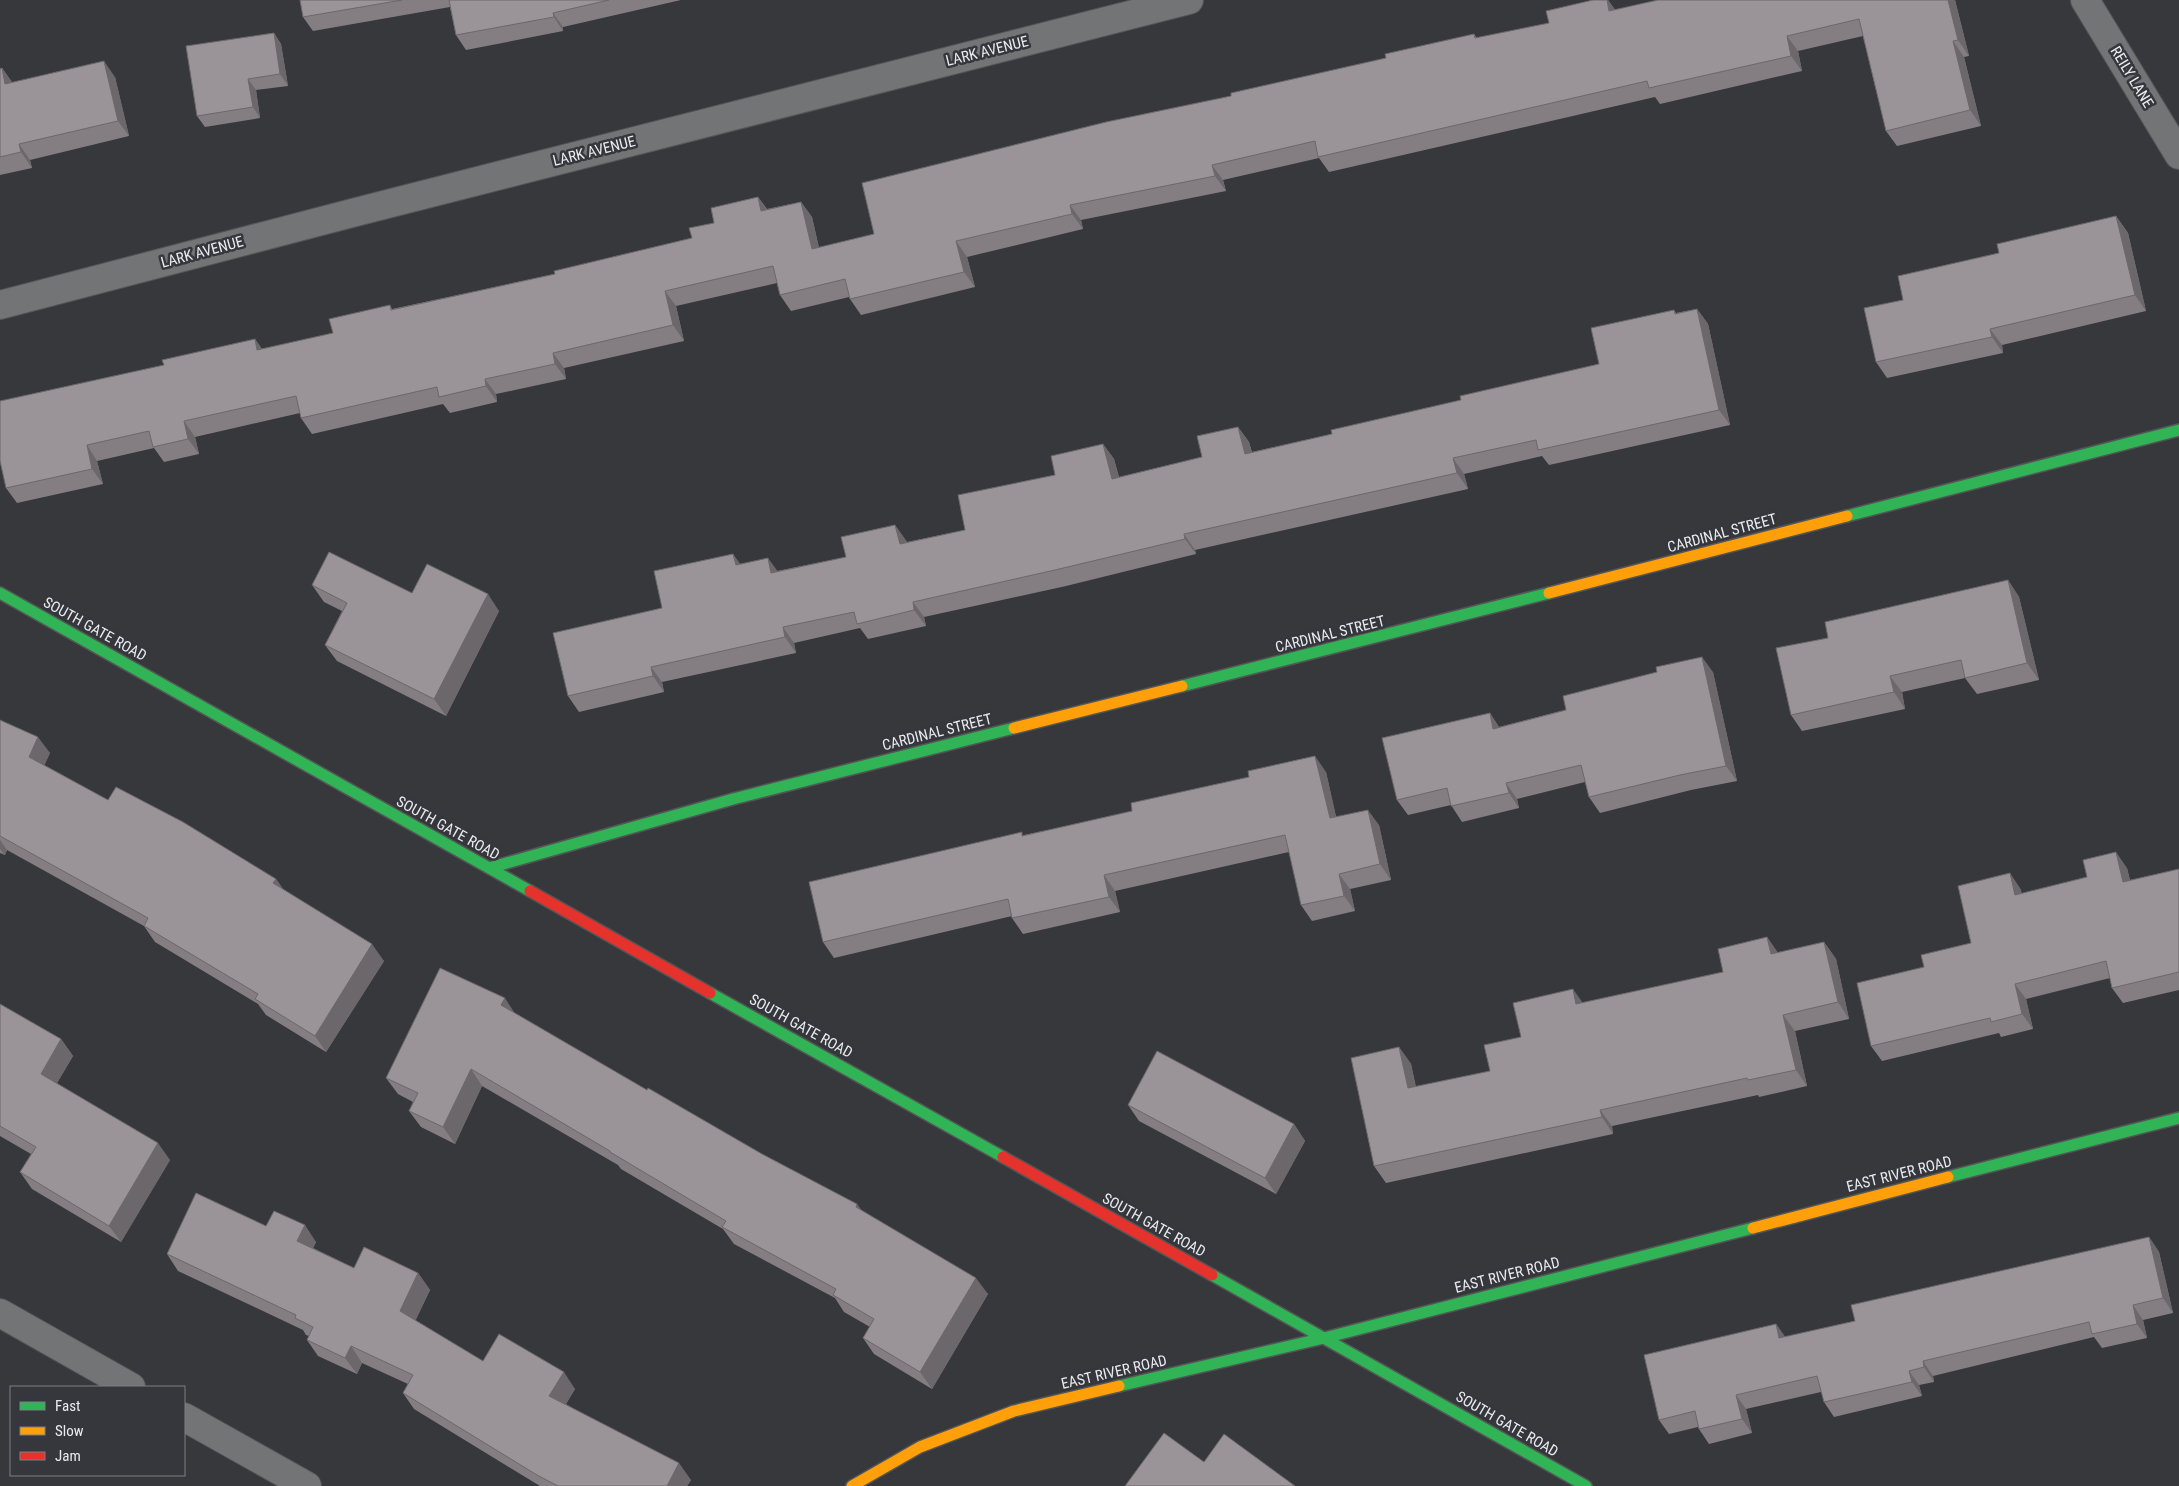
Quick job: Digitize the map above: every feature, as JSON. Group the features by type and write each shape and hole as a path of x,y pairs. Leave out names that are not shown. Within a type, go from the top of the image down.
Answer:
{"street":[{"name":"LARK AVENUE","path":"0,305 366,209 1190,0"},
{"name":"REILY LANE","path":"2085,0 2179,154"},
{"name":"CARDINAL STREET","path":"489,868 733,799 1452,618 2179,430"},
{"name":"SOUTH GATE ROAD","path":"0,593 1586,1486"},
{"name":"EAST RIVER ROAD","path":"852,1486 920,1447 1014,1411 1324,1338 2179,1118"},
{"path":"0,1314 129,1386"},
{"path":"185,1418 307,1486"}],"building":[{"path":"300,0 402,0 303,17"},
{"path":"449,0 609,0 553,13 554,17 456,35"},
{"path":"1593,0 1607,0 1609,11 1658,0 1948,0 1958,40 1953,41 1970,110 1886,131 1859,19 1787,36 1791,56 1649,88 1647,81 1318,157 1315,141 1212,165 1215,176 1070,205 1072,214 956,241 964,272 850,299 845,279 780,295 773,266 665,291 673,325 553,353 555,364 485,379 486,386 439,397 437,387 301,418 296,396 184,421 188,439 153,447 149,431 87,445 92,469 6,488 0,461 0,401 164,365 162,360 255,339 257,350 333,333 329,319 390,305 391,310 555,274 554,271 692,238 689,228 714,223 711,208 758,197 761,211 801,202 812,249 874,234 862,183 1106,122 1231,96 1231,93 1386,58 1385,54 1474,34 1475,38 1549,23 1546,11"},
{"path":"274,33 280,74 248,79 253,107 197,116 186,46"},
{"path":"104,61 118,121 19,144 21,152 0,157 0,69 2,68 5,84"},
{"path":"2116,216 2135,295 1990,329 1992,337 1876,362 1864,308 1903,300 1898,276 1999,253 1997,244"},
{"path":"1697,309 1719,410 1538,450 1536,440 1453,458 1457,473 1184,534 1185,539 913,602 914,610 857,624 854,612 783,627 785,637 651,667 653,676 568,696 553,633 662,608 654,571 733,554 736,565 768,558 771,573 846,557 841,537 895,525 900,544 965,530 958,495 1055,475 1051,456 1103,444 1112,479 1202,457 1197,436 1238,427 1245,454 1332,434 1331,430 1461,400 1460,396 1599,364 1591,328 1674,310 1675,314"},
{"path":"329,552 412,593 427,564 488,594 434,699 325,645 347,603 312,585"},
{"path":"2008,580 2027,663 1965,678 1961,660 1890,676 1894,692 1791,715 1776,648 1828,638 1825,622"},
{"path":"1702,657 1726,766 1589,797 1581,765 1506,783 1509,793 1451,806 1447,788 1397,800 1382,738 1490,713 1493,729 1566,710 1563,696 1657,672 1656,667"},
{"path":"0,720 38,737 29,757 108,800 116,787 183,822 276,879 273,883 372,944 315,1036 255,999 258,994 144,926 148,918 0,836"},
{"path":"1315,756 1330,818 1368,810 1380,864 1339,874 1344,896 1301,905 1285,835 1104,875 1109,897 1012,918 1008,899 823,942 809,882 1022,832 1022,836 1132,811 1131,803 1249,777 1248,771"},
{"path":"2116,852 2123,882 2179,869 2179,972 2112,988 2106,961 2015,984 2022,1014 1991,1022 1990,1018 1871,1046 1857,983 1924,967 1921,955 1971,943 1958,886 2010,873 2015,895 2087,877 2083,860"},
{"path":"1767,937 1771,954 1824,942 1838,1002 1783,1015 1796,1070 1748,1080 1747,1078 1600,1110 1602,1117 1374,1166 1351,1058 1399,1047 1408,1088 1490,1071 1484,1045 1521,1037 1513,1003 1573,989 1576,1004 1723,972 1718,949"},
{"path":"440,968 505,998 501,1005 647,1090 648,1088 762,1154 857,1204 856,1207 976,1278 920,1372 863,1338 874,1319 833,1295 836,1289 722,1227 726,1221 471,1069 443,1127 409,1111 418,1093 386,1078"},
{"path":"0,1004 61,1039 41,1074 158,1143 109,1226 20,1172 36,1147 0,1126"},
{"path":"1157,1051 1294,1124 1265,1178 1128,1105"},
{"path":"196,1193 266,1226 274,1211 305,1225 297,1241 354,1268 364,1247 418,1273 400,1311 483,1361 499,1334 564,1372 549,1396 679,1463 667,1486 558,1486 403,1393 413,1375 351,1346 345,1358 307,1340 313,1327 295,1318 296,1315 167,1254"},
{"path":"2149,1237 2163,1298 2133,1305 2137,1324 2092,1334 2089,1322 1923,1361 1924,1367 1909,1371 1912,1382 1824,1402 1817,1376 1736,1395 1742,1419 1699,1429 1695,1411 1659,1420 1644,1355 1776,1324 1779,1338 1855,1321 1851,1305"},
{"path":"1164,1433 1204,1462 1224,1434 1295,1486 1125,1486"}],"traffic: fast":[{"path":"1847,516 2179,430"},
{"path":"0,593 530,891"},
{"path":"1182,686 1549,593"},
{"path":"489,868 733,799 1014,728"},
{"path":"710,993 1003,1157"},
{"path":"1948,1177 2179,1118"},
{"path":"1119,1386 1324,1338 1753,1228"},
{"path":"1212,1275 1586,1486"}],"traffic: slow":[{"path":"1549,593 1847,516"},
{"path":"1014,728 1182,686"},
{"path":"1753,1228 1948,1177"},
{"path":"852,1486 920,1447 1014,1411 1119,1386"}],"traffic: jam":[{"path":"530,891 710,993"},
{"path":"1003,1157 1212,1275"}]}
